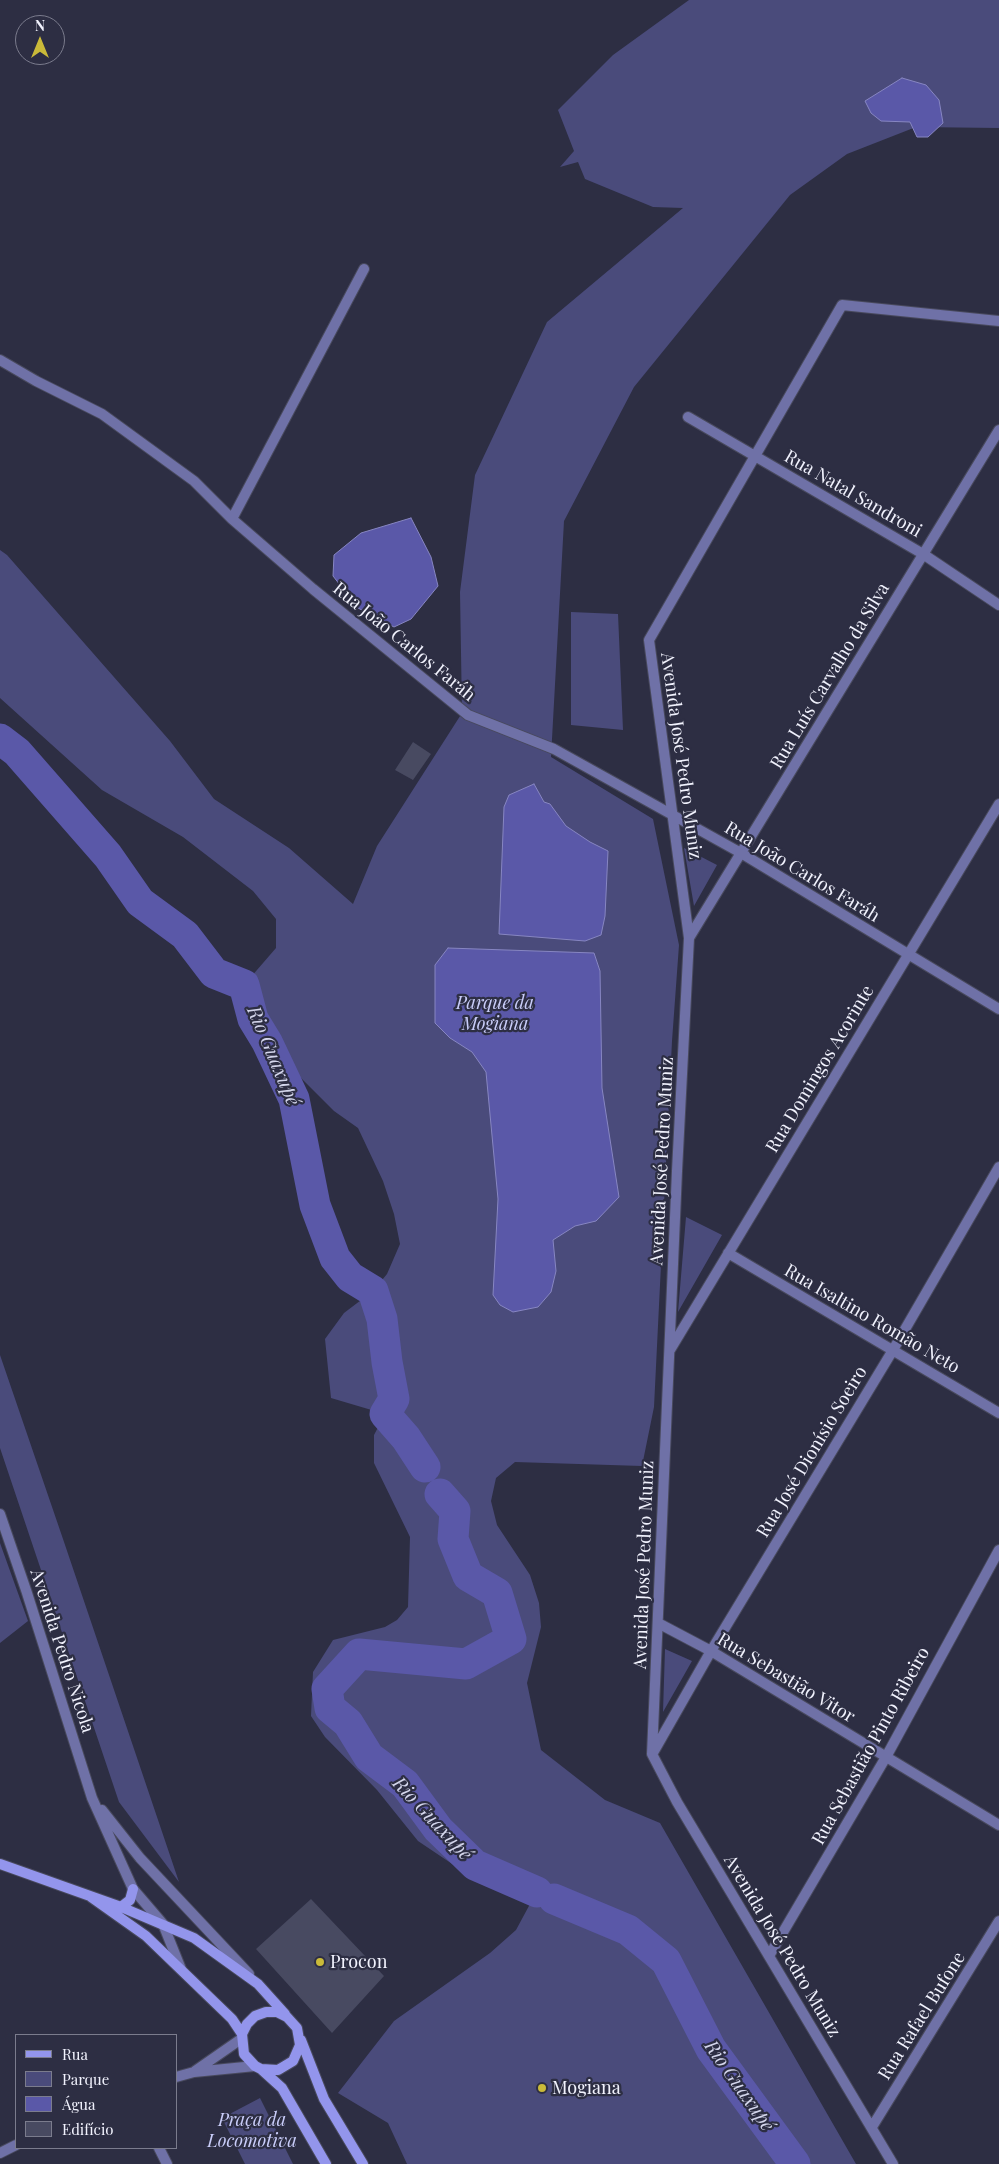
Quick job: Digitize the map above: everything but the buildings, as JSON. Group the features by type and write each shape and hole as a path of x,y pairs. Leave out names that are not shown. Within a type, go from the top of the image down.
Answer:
{"main road":[{"path":"0,1864 121,1906 194,1938 258,1984 297,2028 324,2098 363,2164"},
{"path":"121,1906 130,1900 133,1889"},
{"path":"91,1897 146,1936 232,2019 242,2036 244,2054 282,2088 326,2164"},
{"path":"242,2036 247,2024 255,2016 266,2012 277,2012 287,2017"},
{"path":"258,2068 278,2070 293,2061 300,2046 297,2028"}],"street":[{"path":"232,518 364,269"},
{"name":"Avenida José Pedro Muniz","path":"893,2164 677,1802 652,1754 689,938 649,640 842,305 999,321"},
{"name":"Rua João Carlos Faráh","path":"0,360 36,381 102,414 194,481 232,518 312,589 468,715 554,749 741,854 999,1009"},
{"name":"Rua Natal Sandroni","path":"688,417 923,554 999,604"},
{"name":"Rua Luís Carvalho da Silva","path":"689,938 999,430"},
{"name":"Rua Domingos Acorinte","path":"669,1350 999,804"},
{"name":"Rua José Dionísio Soeiro","path":"652,1754 711,1650 893,1350 999,1167"},
{"name":"Rua Isaltino Romão Neto","path":"728,1253 999,1413"},
{"name":"Avenida Pedro Nicola","path":"0,1514 92,1798 133,1889 163,1924 181,1969"},
{"name":"Rua Sebastião Pinto Ribeiro","path":"769,1956 886,1758 999,1550"},
{"name":"Rua Sebastião Vitor","path":"658,1624 711,1650 999,1825"},
{"name":"Avenida Pedro Nicola","path":"92,1798 140,1858 258,1984"},
{"name":"Rua Rafael Bufone","path":"872,2127 999,1921"},
{"path":"194,2072 242,2036"},
{"path":"178,2076 194,2072 258,2068"},
{"path":"0,2153 15,2146"},
{"path":"159,2149 167,2164"}],"green space":[{"name":"Parque da Mogiana","path":"689,0 999,0 999,128 916,127 847,154 790,195 634,387 564,521 551,757 653,819 679,945 672,1041 654,1407 642,1466 515,1462 496,1478 491,1501 497,1525 530,1575 539,1603 541,1627 527,1683 541,1750 605,1800 660,1823 856,2164 407,2164 388,2123 338,2093 394,2021 490,1953 516,1930 530,1904 473,1878 418,1841 377,1790 325,1737 311,1716 313,1672 333,1640 385,1627 397,1620 408,1607 410,1537 374,1463 374,1435 385,1414 331,1398 325,1339 344,1313 373,1291 387,1274 400,1244 394,1214 383,1181 358,1128 334,1111 296,1073 259,1001 244,985 276,948 276,919 253,891 183,837 102,790 0,698 0,550 7,555 170,741 214,799 289,848 353,904 377,846 462,713 460,592 475,475 547,322 683,208 653,207 585,179 578,162 560,167 574,151 558,110 613,55"},
{"path":"571,612 618,614 623,730 571,725"},
{"path":"684,848 717,865 694,906"},
{"path":"686,1217 722,1235 678,1312"},
{"path":"0,1355 179,1882 119,1802 0,1448"},
{"path":"0,1543 28,1621 0,1643"},
{"path":"665,1649 692,1661 663,1712"},
{"name":"Praça da Locomotiva","path":"260,2098 293,2164 245,2164 222,2118"}],"water":[{"path":"902,78 926,85 939,100 943,123 928,137 917,137 910,122 881,121 871,113 865,101"},
{"path":"411,518 431,557 438,586 411,619 394,627 358,608 333,576 334,555 361,533"},
{"path":"534,784 544,802 550,804 566,826 608,851 605,916 601,935 585,941 499,934 504,807 509,795"},
{"path":"448,948 594,953 600,971 602,1088 619,1197 596,1221 575,1226 553,1240 556,1271 551,1292 538,1307 513,1312 500,1305 493,1295 498,1199 486,1072 472,1052 450,1038 435,1023 435,965"}],"waterway":[{"name":"Rio Guaxupé","path":"0,739 17,752 108,856 140,902 185,935 214,973 244,985 253,1019 267,1042 294,1099 315,1205 335,1258 350,1277 373,1291 382,1319 394,1399 385,1414 406,1438 425,1467"},
{"name":"Rio Guaxupé","path":"440,1494 455,1511 453,1539 468,1576 497,1593 511,1639 466,1664 359,1654 327,1689 330,1708 348,1723 369,1757 405,1784 438,1829 475,1865 537,1892"},
{"name":"Rio Guaxupé","path":"554,1899 628,1930 666,1961 711,2049 795,2164"}],"place":[{"name":"Procon","path":"320,1962"},
{"name":"Mogiana","path":"542,2088"}]}
